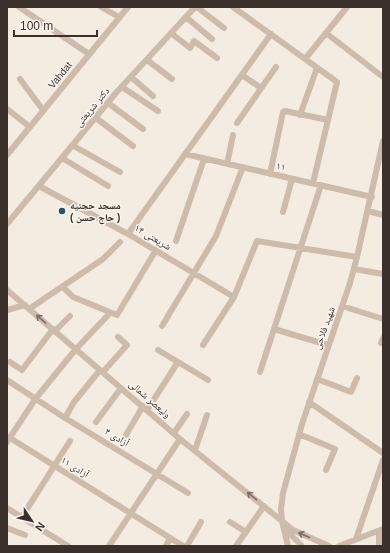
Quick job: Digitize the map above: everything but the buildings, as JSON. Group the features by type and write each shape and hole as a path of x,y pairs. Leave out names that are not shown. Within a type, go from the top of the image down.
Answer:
{"street":[{"path":"19,7 89,54"},
{"path":"101,7 119,17"},
{"name":"Vahdat","path":"7,155 128,7"},
{"path":"196,7 224,28"},
{"name":"دکتر شریعتی","path":"7,224 108,103 196,7"},
{"path":"233,7 337,82 313,183"},
{"path":"305,59 347,7"},
{"path":"186,17 212,39"},
{"path":"171,33 190,48 194,41 216,58"},
{"path":"326,33 383,77"},
{"path":"128,234 271,34"},
{"path":"147,60 172,79"},
{"path":"237,123 276,67"},
{"path":"300,115 317,68"},
{"path":"242,75 261,88"},
{"path":"131,77 153,96"},
{"path":"20,79 43,110"},
{"path":"122,87 158,111"},
{"path":"108,103 142,129"},
{"path":"7,109 30,127"},
{"path":"270,174 283,112 285,111 328,120"},
{"path":"96,118 133,146"},
{"path":"228,164 234,135"},
{"name":"شهید فلاحی","path":"288,546 282,521 281,509 283,492 309,402 358,257 383,141"},
{"path":"72,145 120,172"},
{"name":"۱۱","path":"185,154 372,197"},
{"path":"62,158 108,186"},
{"path":"176,241 204,158"},
{"path":"162,326 195,274 216,236 243,167"},
{"path":"283,212 292,179"},
{"path":"260,372 320,185"},
{"name":"شریعتی ۱۴","path":"39,186 128,234 234,297"},
{"path":"368,211 383,214"},
{"path":"203,345 234,297 257,241 358,257"},
{"path":"7,310 27,307 63,287 103,259 120,242"},
{"path":"63,287 73,297 117,315 156,250"},
{"path":"354,269 383,274"},
{"name":"ولیعصر شمالی","path":"7,290 180,439 282,521"},
{"path":"342,306 383,319"},
{"path":"8,440 36,398 76,349 110,312"},
{"path":"10,362 22,370 54,330 70,316"},
{"path":"274,330 328,345"},
{"path":"65,418 74,402 127,345 118,337"},
{"path":"158,350 208,380"},
{"path":"126,435 178,362"},
{"path":"317,378 351,392 357,378"},
{"name":"آزادی ۴","path":"7,380 65,418 188,493"},
{"path":"96,422 121,388"},
{"path":"309,402 383,453"},
{"path":"174,433 187,414"},
{"path":"195,450 207,416"},
{"path":"299,434 335,449 326,470"},
{"path":"109,546 180,439"},
{"name":"آزادی ۱۱","path":"8,440 54,466 183,546"},
{"path":"22,518 70,441"},
{"path":"356,539 383,460"},
{"path":"236,546 264,506"},
{"path":"7,508 68,546"},
{"path":"282,521 290,534 301,546"},
{"path":"282,521 293,530 329,546"},
{"path":"187,546 201,522"},
{"path":"230,522 246,532"},
{"path":"7,528 25,535"},
{"path":"339,546 381,530 380,546"},
{"path":"166,546 170,538"}],"place":[{"name":"مسجد حجتیه ( حاج حسن )","path":"62,211"}]}
